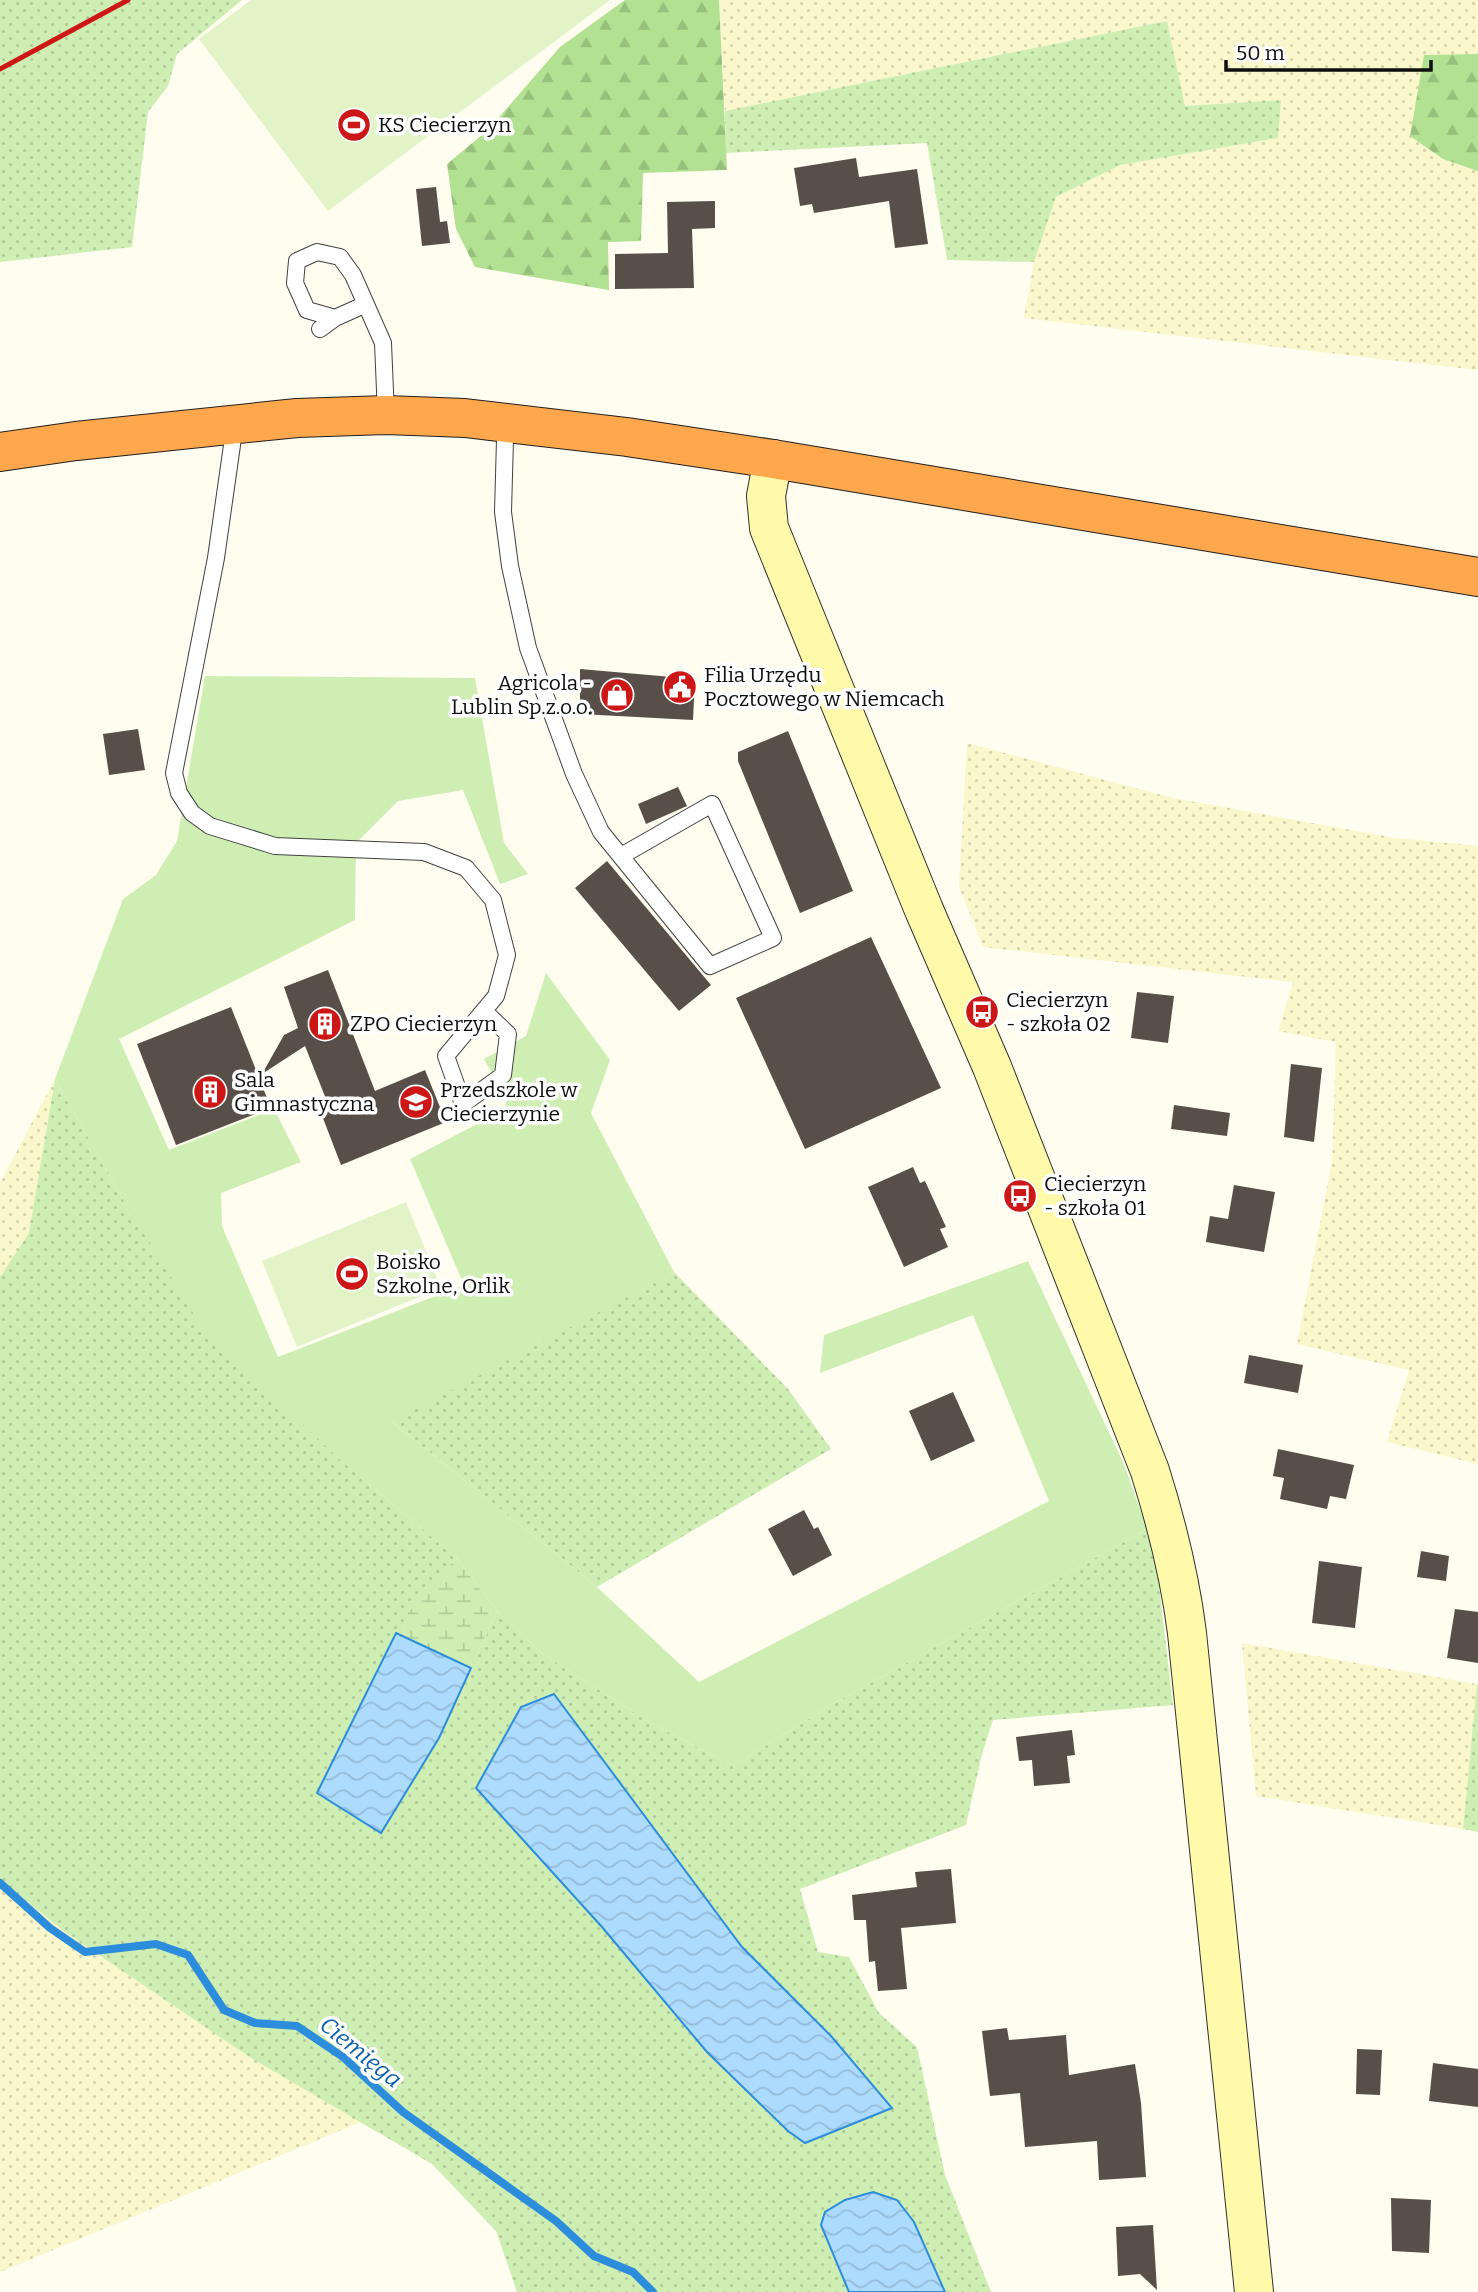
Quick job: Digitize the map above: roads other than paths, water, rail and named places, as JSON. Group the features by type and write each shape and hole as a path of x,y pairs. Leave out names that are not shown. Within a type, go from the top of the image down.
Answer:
{"highway":[{"path":"0,452 89,439 307,417 386,415 510,422 773,459 1478,577"}],"street":[{"path":"773,459 766,496 769,528 934,933 992,1067 1150,1471 1169,1531 1180,1581 1187,1633 1254,2292"}],"lane":[{"path":"335,318 307,310 295,283 297,261 317,252 340,257 353,275 383,343 386,415"},
{"path":"320,330 335,318 364,305"},
{"path":"510,422 505,439 503,512 510,566 528,648 574,774 601,832 710,965 773,938 712,804 621,856"},
{"path":"235,424 216,558 174,773 176,786 192,813 211,826 275,846 424,852 466,868 493,900 507,955 496,996 446,1056 463,1104 503,1075 508,1034 484,1011"}],"water":[{"path":"396,1633 471,1668 439,1738 381,1833 317,1793"},
{"path":"554,1694 742,1947 831,2036 892,2108 805,2143 788,2131 707,2052 602,1927 476,1788 521,1707"},
{"path":"873,2192 897,2200 914,2222 945,2292 849,2292 821,2225 825,2212 845,2200"}],"waterway":[{"name":"Ciemięga","path":"0,1883 50,1928 85,1952 156,1944 188,1955 224,2010 255,2023 297,2026 343,2057 403,2112 556,2221 594,2256 633,2272 653,2292"}],"railway":[{"path":"0,69 128,0"}],"place":[{"name":"KS Ciecierzyn","path":"354,125"},
{"name":"Filia Urzędu Pocztowego w Niemcach","path":"680,687"},
{"name":"Agricola - Lublin Sp.z.o.o.","path":"617,695"},
{"name":"Ciecierzyn - szkoła 02","path":"982,1012"},
{"name":"ZPO Ciecierzyn","path":"325,1024"},
{"name":"Sala Gimnastyczna","path":"210,1092"},
{"name":"Przedszkole w Ciecierzynie","path":"416,1102"},
{"name":"Ciecierzyn - szkoła 01","path":"1020,1196"},
{"name":"Boisko Szkolne, Orlik","path":"352,1274"}]}
